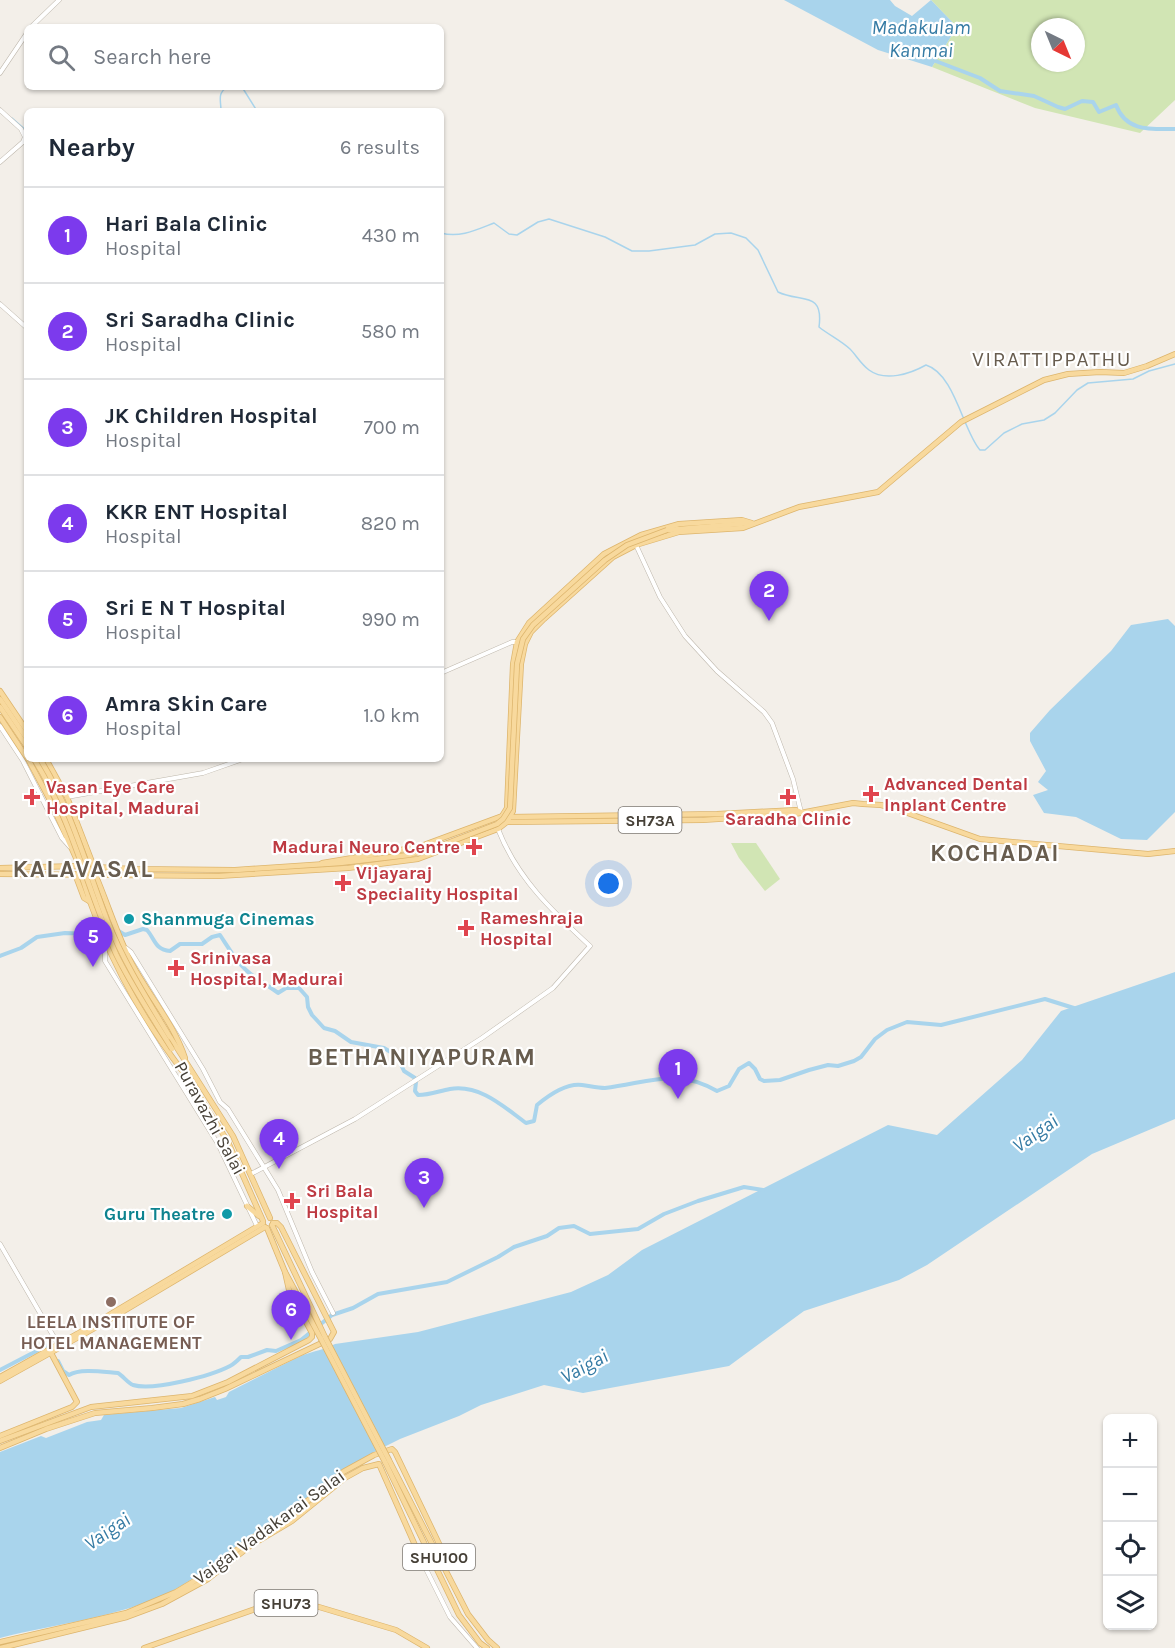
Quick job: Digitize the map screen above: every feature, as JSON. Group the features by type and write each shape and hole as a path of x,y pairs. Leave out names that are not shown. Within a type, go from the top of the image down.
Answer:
{"main road":[{"path":"0,868 78,866 236,870 321,866 348,868 418,859 498,829 508,820 514,803 521,664 525,644 531,632 613,557 649,540 679,532 743,528 799,507 878,492 961,422 1044,380 1068,374 1124,373 1148,366 1175,354"},
{"path":"321,866 418,847 502,816 507,807 513,664 517,642 529,623 604,554 646,533 679,524 742,519 752,523"},
{"path":"0,874 219,876 321,866 409,855 497,824 504,819 510,808 518,664 523,639 533,625 605,560 627,545 667,530 752,523"},
{"path":"646,533 649,540"},
{"path":"517,642 525,644"},
{"path":"0,691 24,727"},
{"path":"0,699 24,735"},
{"path":"0,706 24,742"},
{"path":"0,717 24,753"},
{"path":"29,762 51,802 78,866 96,874"},
{"name":"Puravazhi Salai","path":"36,762 65,818 117,955 184,1073 228,1142 315,1328"},
{"name":"Puravazhi Salai","path":"42,762 74,825 108,922 118,943 147,999 233,1137 251,1174 270,1239 285,1272 315,1328 323,1338 387,1461"},
{"path":"48,762 67,797 94,867"},
{"name":"SH73A","path":"508,820 703,820 795,814 853,803 878,805 911,814 980,839 1148,854 1175,850"},
{"path":"502,816 508,820"},
{"path":"81,835 86,839 94,862 105,867"},
{"path":"67,866 72,861 73,852"},
{"path":"78,874 94,867"},
{"path":"78,874 99,930 126,985 184,1073"},
{"path":"96,874 123,946 141,981 174,1033 185,1058"},
{"path":"100,888 106,874"},
{"path":"247,1206 267,1223"},
{"path":"0,1448 46,1429 95,1413 183,1404 207,1396 330,1339 334,1332 281,1227 277,1223 267,1223 50,1350"},
{"path":"257,1229 270,1239"},
{"path":"0,1379 165,1287 257,1229"},
{"path":"0,1441 91,1407 154,1402 192,1396 228,1382 306,1342 312,1338 315,1328"},
{"path":"0,1436 72,1407 77,1402 50,1350"},
{"name":"Vaigai Vadakarai Salai","path":"0,1642 126,1613 176,1592 201,1577 254,1537 286,1518 344,1472 374,1455 392,1449 441,1554"},
{"name":"SHU100","path":"387,1461 441,1554 468,1614 497,1648"},
{"name":"SHU100","path":"387,1461 459,1615 487,1648"},
{"name":"Vaigai Vadakarai Salai","path":"1,1648 127,1617 162,1604 208,1579 250,1546 297,1517 345,1478 372,1464 379,1464 422,1561"},
{"path":"422,1561 441,1554"},
{"name":"SHU73","path":"144,1648 278,1603 313,1606 358,1618 396,1630 428,1648"}],"street":[{"path":"34,24 59,0"},
{"path":"0,73 24,37"},
{"path":"0,110 24,134"},
{"path":"0,162 24,138"},
{"path":"0,304 24,325"},
{"path":"636,545 660,597 685,636 717,670 764,712 772,723 793,779 801,812"},
{"path":"444,672 512,642 517,642"},
{"path":"0,726 23,760 62,838 73,852"},
{"path":"67,797 210,771 235,762"},
{"path":"251,1174 355,1119 482,1038 552,988 590,946 538,896 505,847 498,829"},
{"path":"104,941 105,961 218,1144 257,1229"},
{"path":"123,946 131,952 197,1059 220,1102 228,1109 278,1190 312,1272 333,1313"},
{"path":"0,1244 58,1344"},
{"path":"422,1561 450,1617 477,1648"}],"green space":[{"path":"931,0 1175,0 1175,100 1140,133 1035,108 932,67 957,27"},
{"path":"731,843 756,843 780,879 765,891 739,858"}],"water":[{"name":"Madakulam Kanmai","path":"784,0 890,0 895,6 912,16 931,0 957,27 932,67 878,50"},
{"path":"1168,619 1175,626 1175,812 1147,840 1121,839 1076,817 1044,813 1033,795 1048,790 1038,782 1046,771 1030,741 1030,733 1050,710 1111,651 1131,625"},
{"name":"Vaigai","path":"1175,972 1175,1119 1092,1154 927,1265 899,1280 804,1311 729,1366 583,1393 544,1385 481,1405 400,1439 343,1470 292,1509 270,1520 270,1524 172,1591 131,1608 0,1638 0,1452 41,1436 46,1438 87,1422 101,1420 104,1415 181,1408 215,1397 217,1400 303,1355 335,1344 418,1332 571,1292 608,1275 642,1250 888,1125 937,1135 1022,1060 1061,1011"}],"waterway":[{"path":"933,60 980,78 1000,91 1034,96 1065,109 1082,101 1093,102 1099,112 1116,105 1126,120 1140,127 1175,129"},
{"path":"221,108 220,100 224,90"},
{"path":"244,90 255,108"},
{"path":"12,118 24,128"},
{"path":"444,233 461,234 494,223 509,234 517,235 538,222 549,219 605,237 632,251 695,245 715,234 731,233 746,238 758,250 778,292 814,303 820,315 819,327 850,349 869,370 882,376 905,374 926,365 936,370 951,391 968,430 980,450 985,450 1004,433 1022,424 1044,420 1088,383 1133,379 1149,371 1175,364"},
{"path":"117,930 125,935 143,929 147,930 161,949 170,951 180,944 202,944 220,935 242,966 278,993 286,988 299,988 307,997 312,1015 324,1028 335,1031 351,1042 384,1048 397,1056 404,1071 415,1078 415,1091 418,1095 450,1089 471,1090 491,1098 526,1123 534,1121 537,1105 570,1086 605,1088 675,1078 702,1084 717,1091 729,1086 739,1069 749,1063 764,1081 780,1080 828,1065 838,1066 854,1061 861,1057 875,1039 887,1030 907,1022 941,1025 1045,999 1077,1009"},
{"path":"0,956 21,948 37,937 65,933 102,932"},
{"path":"58,1361 63,1371 69,1375 86,1371 118,1373 131,1384 142,1386 182,1382 221,1370 241,1357 248,1357 267,1350 276,1351 301,1340 332,1315 353,1308 378,1294 447,1282 514,1247 547,1236 559,1228 574,1226 590,1234 638,1229 664,1214 698,1201 744,1187 763,1190"},
{"path":"0,1370 48,1345 51,1349"}],"place":[{"name":"Sri Saradha Clinic","path":"769,621"},
{"name":"Advanced Dental Inplant Centre","path":"871,794"},
{"name":"Vasan Eye Care Hospital, Madurai","path":"32,797"},
{"name":"Saradha Clinic","path":"788,797"},
{"name":"Madurai Neuro Centre","path":"474,847"},
{"name":"Vijayaraj Speciality Hospital","path":"343,883"},
{"name":"Shanmuga Cinemas","path":"129,919"},
{"name":"Rameshraja Hospital","path":"466,928"},
{"name":"Sri E N T Hospital","path":"93,967"},
{"name":"Srinivasa Hospital, Madurai","path":"176,968"},
{"name":"Hari Bala Clinic","path":"678,1099"},
{"name":"KKR ENT Hospital","path":"279,1169"},
{"name":"Sri Bala Hospital","path":"292,1201"},
{"name":"JK Children Hospital","path":"424,1208"},
{"name":"Guru Theatre","path":"227,1214"},
{"name":"LEELA INSTITUTE OF HOTEL MANAGEMENT","path":"111,1302"},
{"name":"Amra Skin Care","path":"291,1340"}],"district":[{"name":"VIRATTIPPATHU","path":"1052,359"},
{"name":"KOCHADAI","path":"995,853"},
{"name":"KALAVASAL","path":"83,869"},
{"name":"BETHANIYAPURAM","path":"422,1057"}]}
